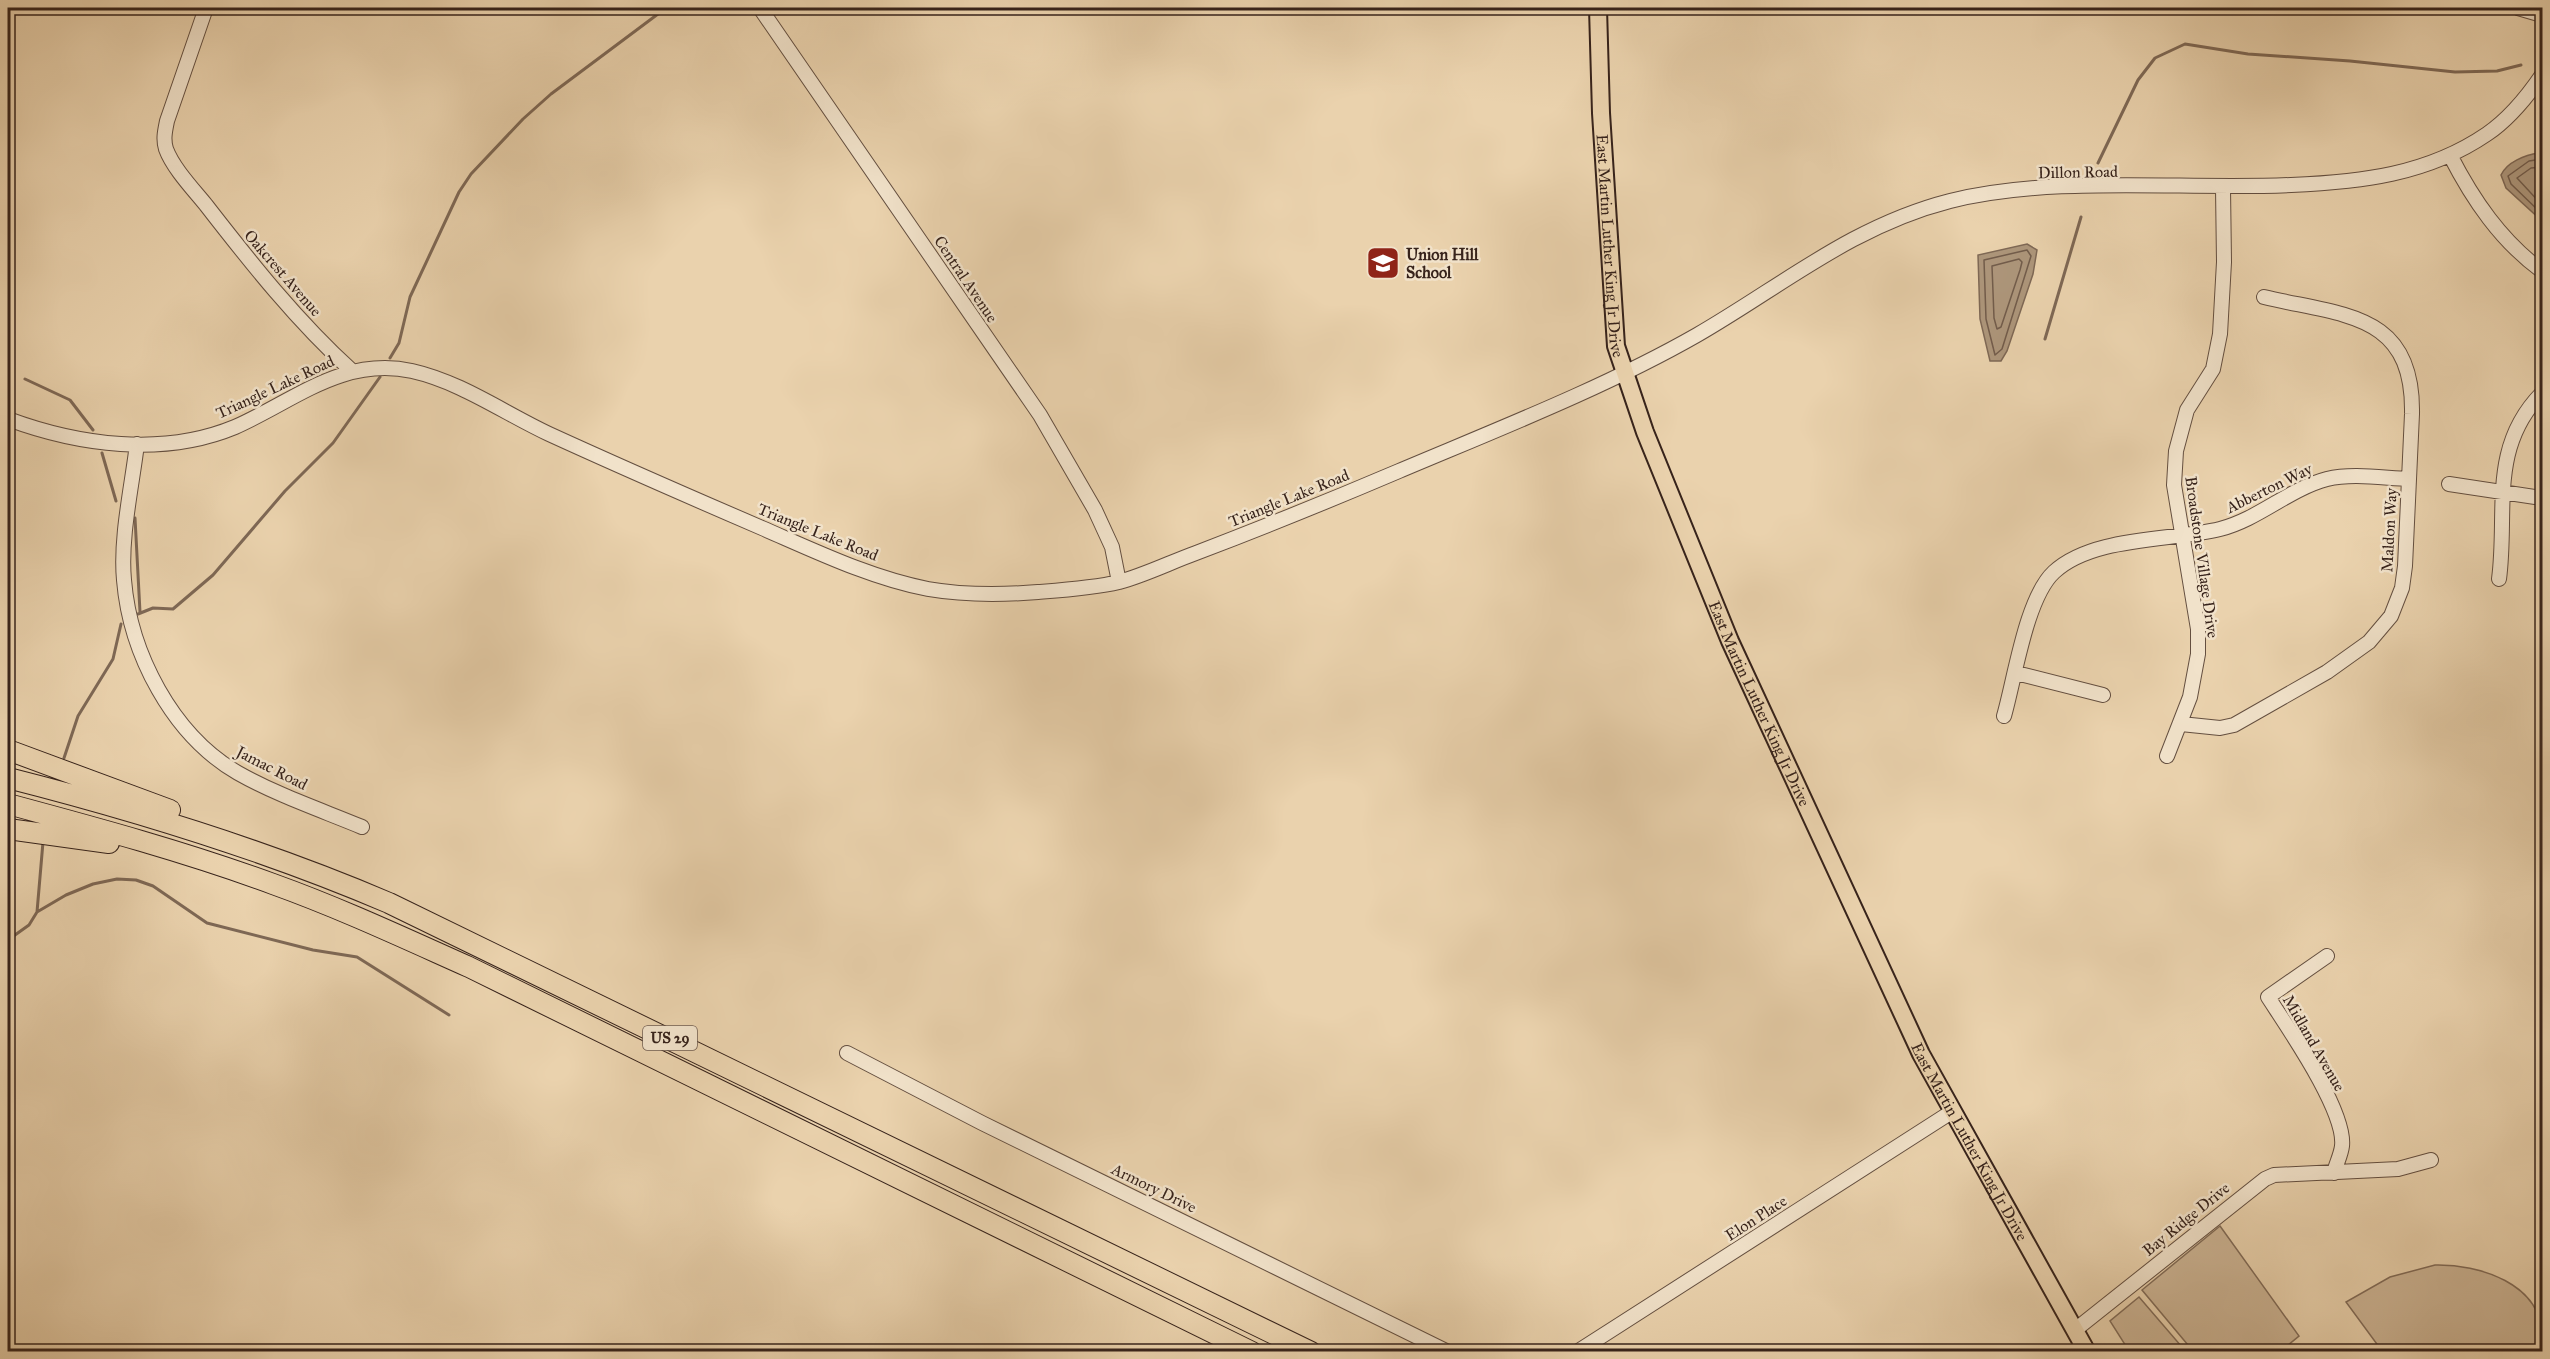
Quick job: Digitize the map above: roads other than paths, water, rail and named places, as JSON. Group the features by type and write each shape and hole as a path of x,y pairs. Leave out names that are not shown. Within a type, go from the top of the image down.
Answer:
{"highway":[{"path":"8,750 213,826 251,849"},
{"name":"US 29","path":"8,777 133,812 251,849 355,889 442,928 1311,1352"},
{"name":"US 29","path":"8,804 195,858 272,883 358,917 469,967 1252,1352"},
{"path":"8,829 60,835 195,858"}],"main road":[{"name":"East Martin Luther King Jr Drive","path":"1598,8 1601,113 1616,346 1645,432 1730,640 1921,1054 2087,1352"}],"street":[{"name":"Oakcrest Avenue","path":"206,8 164,136 169,155 264,280 329,350 352,371"},
{"name":"Central Avenue","path":"760,8 1066,457 1112,547 1119,582"},
{"path":"2518,8 2542,15"},
{"name":"Dillon Road","path":"1624,372 1692,338 1858,235 1944,203 2020,189 2223,188 2370,180 2410,171 2450,155 2487,134 2509,116 2542,75"},
{"path":"2450,155 2468,190 2489,219 2512,246 2542,271"},
{"name":"Broadstone Village Drive","path":"2167,756 2181,724 2195,674 2198,645 2194,600 2174,485 2176,451 2187,410 2213,369 2219,342 2223,280 2223,188"},
{"name":"Maldon Way","path":"2181,724 2220,728 2251,717 2326,672 2379,632 2391,616 2402,588 2413,394 2407,364 2395,343 2362,320 2264,297"},
{"name":"Triangle Lake Road","path":"8,419 56,435 91,442 137,444 204,437 233,427 294,394 352,371 396,368 418,372 458,387 542,430 779,536 859,569 929,589 987,593 1037,592 1119,582 1287,519 1624,372"},
{"path":"2499,579 2501,492 2507,456 2525,414 2542,393"},
{"name":"Jamac Road","path":"137,444 124,578 137,642 151,675 187,729 210,753 236,772 362,827"},
{"name":"Abberton Way","path":"2004,716 2037,597 2055,572 2067,563 2093,552 2219,529 2240,523 2303,488 2329,478 2409,479"},
{"path":"2449,484 2542,498"},
{"path":"2016,673 2103,695"},
{"name":"Midland Avenue","path":"2327,956 2268,997 2313,1068 2338,1123 2342,1145 2334,1173"},
{"name":"Armory Drive","path":"847,1053 982,1123 1448,1352"},
{"name":"Elon Place","path":"1577,1352 1953,1111"},
{"name":"Bay Ridge Drive","path":"2075,1330 2265,1179 2274,1175 2398,1169 2431,1160"}],"water":[{"path":"2542,154 2542,221 2506,188 2501,175 2517,160"},
{"path":"2027,244 2037,250 2033,274 2007,351 2001,361 1990,361 1980,319 1978,255"}],"waterway":[{"path":"390,358 399,343 410,297 459,192 471,174 523,119 551,94 666,8"},
{"path":"2098,163 2138,80 2155,58 2185,44 2248,54 2350,61 2455,72 2497,71 2521,65"},
{"path":"2045,339 2081,217"},
{"path":"138,614 153,608 173,609 213,575 285,491 333,443 380,377"},
{"path":"25,379 70,400 93,430"},
{"path":"102,453 116,501"},
{"path":"135,518 140,612"},
{"path":"64,758 78,716 113,659 121,624"},
{"path":"8,940 29,925 37,912 43,842"},
{"path":"37,912 66,895 93,884 117,879 136,880 153,886 207,923 313,950 357,957 449,1015"}],"place":[{"name":"Union Hill School","path":"1383,263"}]}
